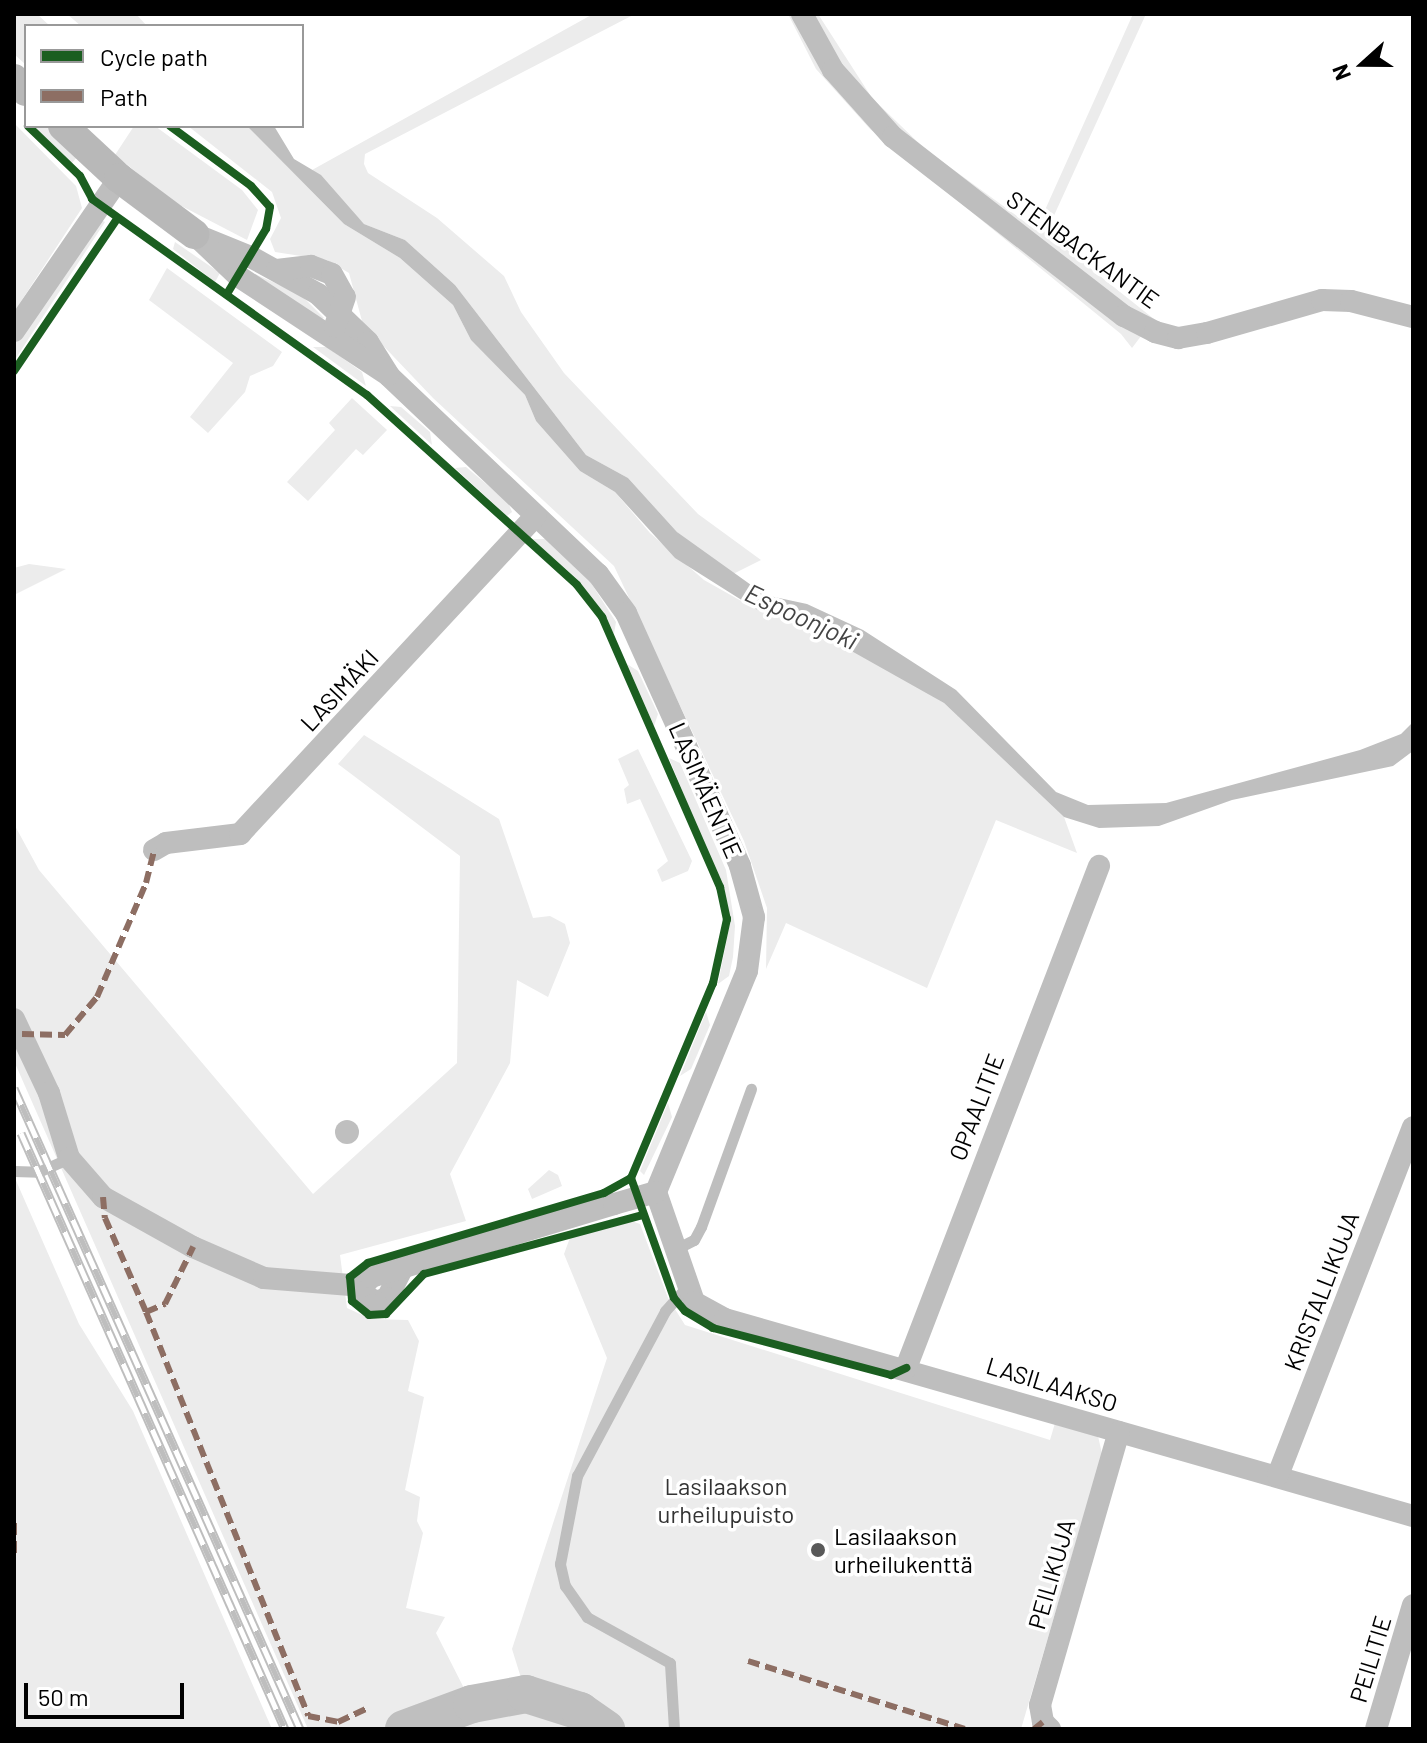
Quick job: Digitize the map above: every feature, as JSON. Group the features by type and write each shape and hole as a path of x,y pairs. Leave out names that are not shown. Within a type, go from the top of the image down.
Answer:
{"street":[{"name":"STENBACKANTIE","path":"802,14 833,70 893,137 1124,316 1155,332 1178,338 1207,333 1261,314 1322,300 1351,301 1413,317"},
{"name":"LASIMÄENTIE","path":"65,128 119,178 194,234 238,276 389,376 598,574 626,613 750,893 754,917 747,971 656,1192"},
{"path":"14,331 119,178"},
{"name":"LASIMÄENTIE","path":"194,234 277,270 311,266 332,274 345,297 341,317 368,342 389,376"},
{"path":"324,333 341,317"},
{"name":"LASIMÄKI","path":"154,850 166,843 240,834 536,516"},
{"name":"OPAALITIE","path":"906,1368 1099,866"},
{"path":"14,1019 49,1093 69,1158 103,1197 234,1267 275,1279 363,1286 371,1277 656,1192 686,1288"},
{"name":"KRISTALLIKUJA","path":"1278,1475 1413,1127"},
{"name":"LASILAAKSO","path":"686,1288 694,1302 725,1319 906,1368 1413,1516"},
{"name":"PEILIKUJA","path":"1050,1729 1043,1722 1040,1705 1119,1432"},
{"name":"PEILITIE","path":"1376,1729 1413,1605"}],"lane":[{"path":"674,1251 694,1240 701,1227 751,1089"},
{"path":"14,1171 38,1172 69,1158"},
{"path":"674,1729 670,1663 587,1617 565,1586 560,1564 577,1476 639,1369 665,1311 686,1288"}],"green space":[{"path":"14,14 37,14 48,24 24,24 24,63 14,54"},
{"path":"67,14 136,14 145,24 79,24"},
{"path":"593,14 635,14 365,154 364,164 368,173 437,218 504,276 521,312 564,373 698,514 761,560 731,575 677,532 628,478 586,455 455,285 405,240 364,224 312,170"},
{"path":"788,14 818,14 872,98 925,149 1036,230 1133,14 1146,14 1046,233 1154,319 1132,348 1121,334 870,129 816,69"},
{"path":"14,123 76,186 82,208 14,312"},
{"path":"36,128 49,128 78,156 72,163"},
{"path":"133,128 158,128 242,190 258,210 247,240 172,201 115,155"},
{"path":"191,128 249,128 344,224 400,258 453,305 471,340 525,395 536,421 580,471 615,492 650,533 704,580 759,611 791,617 856,650 944,703 1064,817 1077,853 996,820 927,988 786,923 766,969 767,908 744,841 614,566 433,398 373,335 362,321 349,273 327,260 275,252 270,239 281,218 272,192"},
{"path":"98,218 105,222 14,361 14,343"},
{"path":"175,242 220,273 215,282 173,249"},
{"path":"167,268 282,352 273,366 250,376 245,392 208,433 190,417 233,363 149,300"},
{"path":"255,274 300,294 324,318 319,320"},
{"path":"313,347 327,347 362,372 366,386"},
{"path":"352,398 387,430 363,455 356,449 308,501 287,482 335,430 329,423"},
{"path":"390,406 401,407 430,432 432,445"},
{"path":"466,467 508,502 512,512 507,516 455,468"},
{"path":"532,539 547,539 584,572 616,622 614,634 576,578"},
{"path":"29,564 66,569 14,595 14,568"},
{"path":"627,664 638,671 658,714 654,726"},
{"name":"Lasilaakson urheilupuisto","path":"364,735 499,819 533,918 550,916 565,924 570,943 548,997 517,980 510,1063 450,1174 466,1221 340,1255 347,1308 371,1319 408,1320 419,1341 408,1391 424,1397 405,1490 420,1497 417,1521 423,1533 406,1608 445,1617 436,1633 472,1704 526,1694 512,1649 607,1358 564,1254 571,1235 626,1219 640,1224 668,1298 685,1325 1050,1440 1055,1423 1098,1436 1102,1454 1021,1729 308,1729 14,1061 14,824 39,870 313,1194 457,1063 460,856 338,764"},
{"path":"638,749 692,861 688,871 662,882 657,870 668,861 640,799 627,804 624,789 629,785 618,759"},
{"path":"669,758 680,763 726,870 735,926 733,957 729,976 718,984 730,923 727,901"},
{"path":"706,1012 710,1025 691,1069 680,1076"},
{"path":"668,1103 672,1117 644,1175 640,1171"},
{"path":"549,1170 558,1175 562,1186 532,1199 528,1189"},
{"path":"14,1176 79,1324 133,1411 272,1729 14,1729"}],"water":[{"name":"Espoonjoki","path":"249,128 275,128 294,159 321,175 364,224 405,240 455,285 586,455 628,478 677,532 765,595 807,604 863,630 956,690 1056,792 1088,805 1166,803 1360,750 1401,734 1413,722 1413,751 1393,766 1232,800 1159,826 1099,828 1064,817 944,703 791,617 759,611 675,558 615,492 580,471 536,421 525,395 471,340 453,305 400,258 344,224"},
{"path":"347,1120 358,1127 359,1132 352,1143 347,1144 336,1137 335,1132 342,1121"}],"waterway":[{"path":"404,1729 472,1704 526,1694 580,1711 606,1729"}],"railway":[{"path":"14,1088 300,1729"},
{"path":"21,1133 285,1729"}],"marked path":[{"path":"22,1034 65,1035 97,997 146,883 154,850"},
{"path":"103,1197 105,1218 146,1312 165,1304 193,1247"},
{"path":"146,1312 308,1716 338,1722 368,1708"},
{"path":"14,1523 14,1559"},
{"path":"748,1661 965,1729"},
{"path":"1034,1729 1043,1722"}],"cycle path":[{"path":"30,128 80,176 92,199 367,395 577,585 602,617 720,887 727,919 713,983 631,1178 604,1193 368,1263 350,1277 352,1301 369,1315 386,1314 424,1274 642,1215"},
{"path":"173,128 251,186 270,207 266,229 227,294"},
{"path":"14,371 117,219"},
{"path":"631,1178 674,1298 685,1311 713,1328 891,1375 906,1368"}],"place":[{"name":"Lasilaakson urheilukenttä","path":"818,1550"}]}
